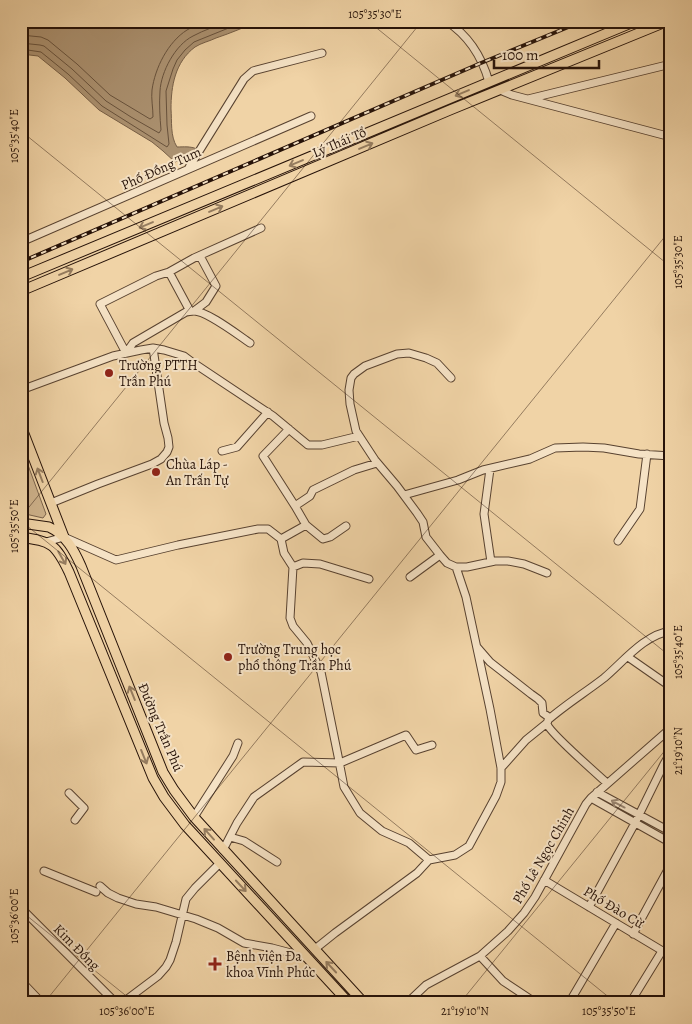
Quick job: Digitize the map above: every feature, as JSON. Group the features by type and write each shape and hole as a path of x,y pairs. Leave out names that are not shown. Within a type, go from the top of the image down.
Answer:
{"main road":[{"name":"Lý Thái Tổ","path":"21,278 636,21"},
{"name":"Lý Thái Tổ","path":"21,291 450,110 668,21"},
{"path":"596,38 601,48"},
{"path":"446,100 450,110"},
{"name":"Đường Trần Phú","path":"21,426 64,537 81,566 164,772 174,790 194,818 364,1003"},
{"path":"21,523 49,527 64,537"},
{"path":"21,536 46,542"},
{"name":"Đường Trần Phú","path":"46,542 57,551 69,572 153,778 164,797 184,825 349,1003"},
{"path":"306,957 315,949"}],"street":[{"path":"446,21 457,28 471,43 482,63 488,82"},
{"path":"188,169 244,79 253,70 322,53"},
{"path":"527,99 671,64"},
{"path":"500,90 512,95 671,137"},
{"name":"Phố Đồng Tum","path":"21,242 311,116"},
{"path":"126,353 100,304 261,228"},
{"path":"192,311 206,302 216,286 200,256"},
{"path":"169,272 192,311"},
{"path":"126,353 133,344 186,312 192,311 211,318 250,343"},
{"path":"51,503 152,464 161,459 167,452 169,447 168,438 164,424 153,348"},
{"path":"21,390 113,356 153,348 184,356 268,412 308,445 322,445 358,436"},
{"path":"451,378 437,363 409,353 396,354 365,366 354,374 349,390 353,421 358,436 423,522 426,537 447,563 456,567 467,567 508,561 524,564 547,573"},
{"path":"222,451 237,447 268,412"},
{"path":"289,429 262,456 306,525 324,540 346,526"},
{"path":"404,495 530,459 555,448 604,448 671,456"},
{"path":"618,541 640,509 647,454"},
{"path":"294,506 310,496 313,490 354,470 377,463"},
{"path":"490,469 484,514 491,562"},
{"path":"281,539 306,525"},
{"path":"46,542 64,537 116,560 258,529 268,529 281,539 284,553 293,568 290,618 293,626 308,643 321,672 344,787 360,813 382,831 409,843 429,860"},
{"path":"410,577 440,555"},
{"path":"293,568 303,563 320,564 369,579"},
{"path":"315,949 417,873 429,860 455,855 469,846 496,796 501,782 501,768 466,597 456,567"},
{"path":"501,768 526,740 548,720 606,676 639,646 665,631 671,631"},
{"path":"477,647 490,662 542,703 543,713 561,740 607,783"},
{"path":"628,657 671,687"},
{"name":"Phố Lê Ngọc Chinh","path":"407,1003 426,985 480,956 508,931 524,913 586,804 607,783 671,728"},
{"path":"223,850 237,823 254,797 303,762 340,763 406,735 416,750 432,745"},
{"path":"194,818 233,756 238,743"},
{"path":"589,907 671,752"},
{"path":"664,764 671,767"},
{"path":"69,793 84,808 75,820"},
{"path":"594,795 671,832"},
{"path":"594,795 635,823 671,843"},
{"path":"230,837 244,841 277,862"},
{"path":"122,1003 158,976 166,967 176,942 186,899 220,863"},
{"path":"634,934 671,864"},
{"path":"44,871 136,904 156,907 196,918 244,943 306,957"},
{"name":"Phố Đào Cừ","path":"544,880 671,956"},
{"name":"Kim Đồng","path":"21,908 116,1003"},
{"path":"569,1003 616,923"},
{"path":"630,1003 662,951"},
{"path":"480,956 503,981 536,1003"},
{"path":"21,981 42,1003"}],"shaded area":[{"path":"21,446 46,514 43,518 21,513"}],"water":[{"path":"21,21 259,21 195,47 183,60 173,83 172,133 177,147 197,149 194,153 175,162 152,142 99,110 38,56 21,54"}],"railway":[{"path":"21,262 481,63 583,21"}],"place":[{"name":"Trường PTTH Trần Phú","path":"109,373"},
{"name":"Chùa Láp - An Trấn Tự","path":"156,472"},
{"name":"Trường Trung học phổ thông Trần Phú","path":"228,657"},
{"name":"Bệnh viện Đa khoa Vĩnh Phúc","path":"215,964"}]}
